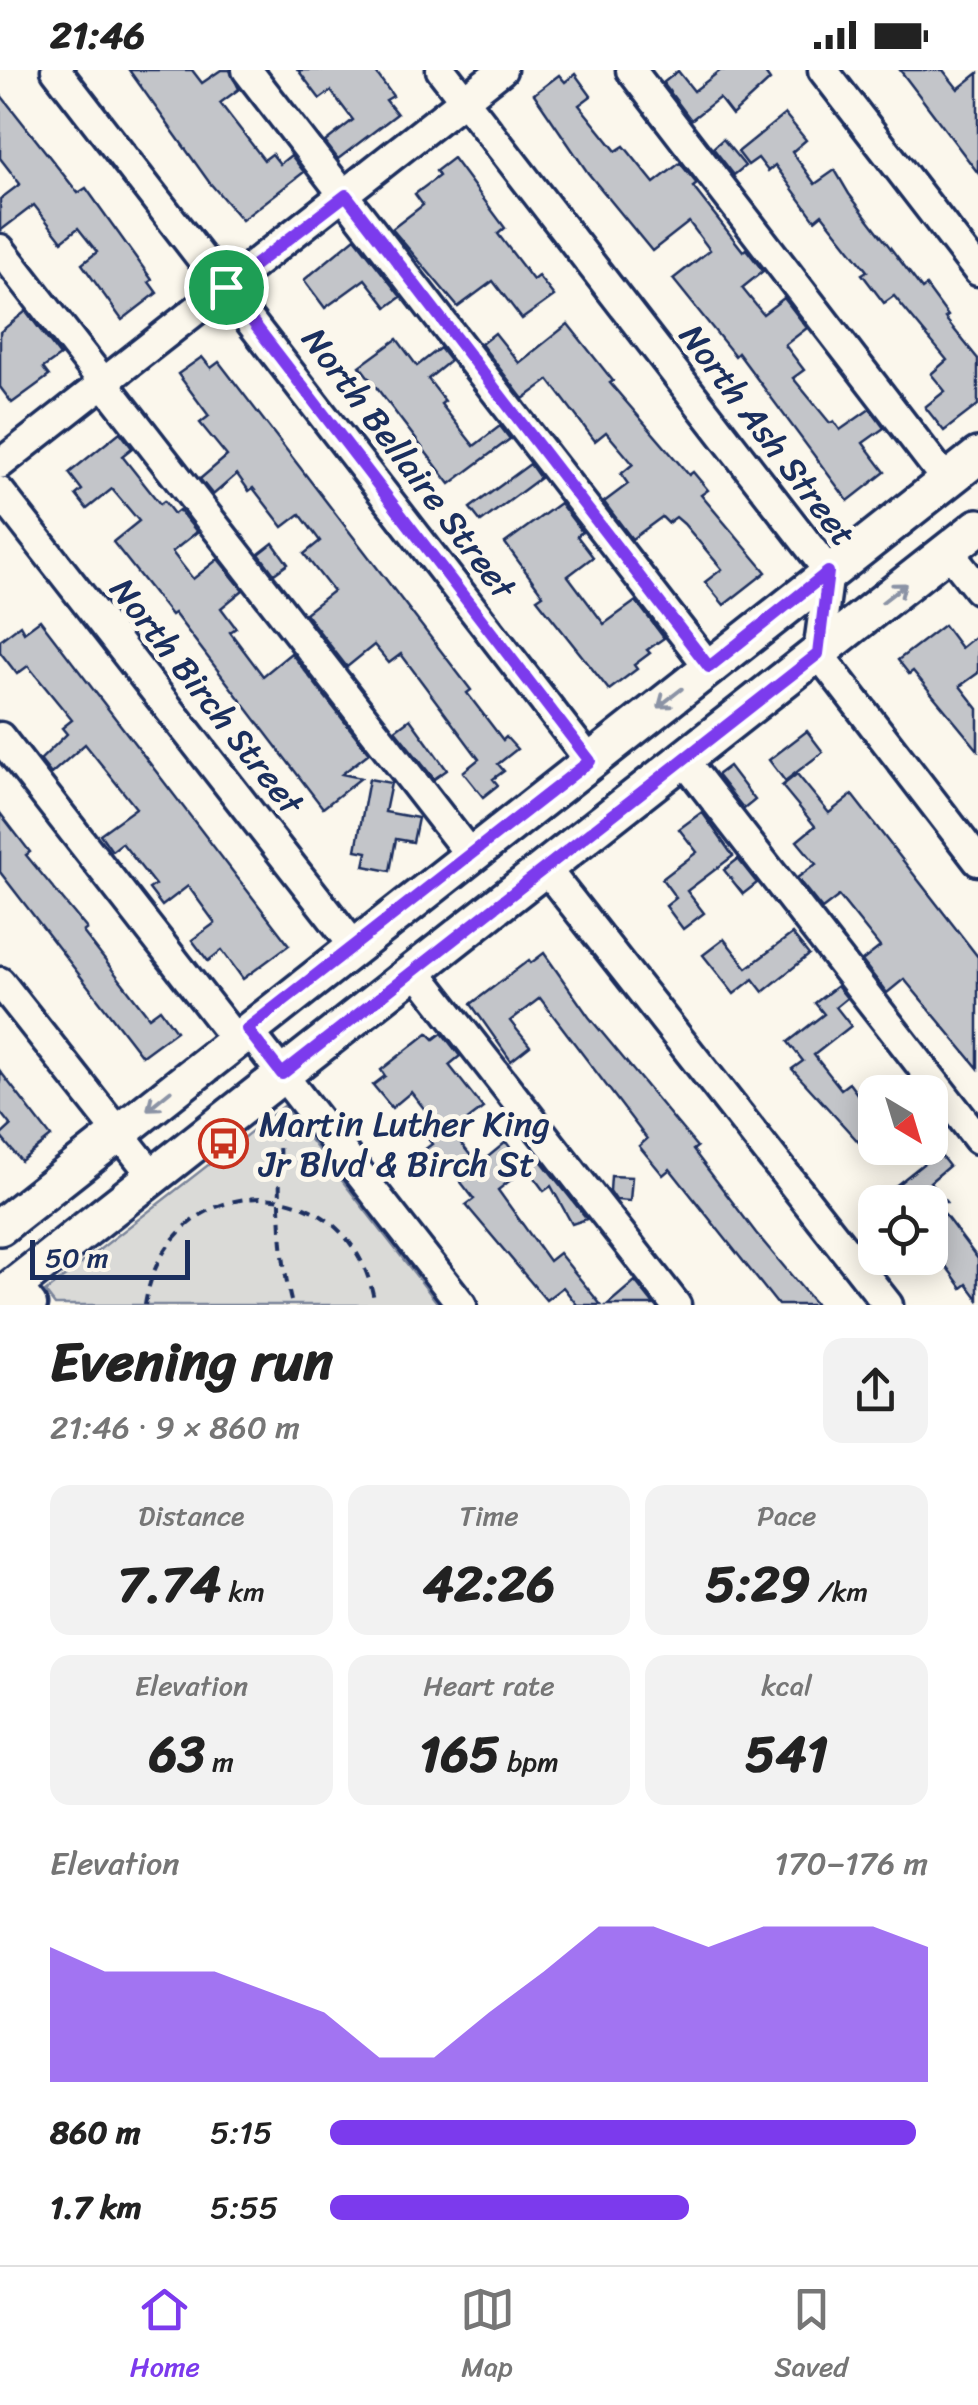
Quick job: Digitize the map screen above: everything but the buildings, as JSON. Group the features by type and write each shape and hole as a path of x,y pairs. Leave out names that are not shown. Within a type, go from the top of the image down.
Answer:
{"main road":[{"path":"0,1227 978,456"},
{"path":"16,1295 153,1176 978,528"}],"street":[{"name":"North Bellaire Street","path":"56,70 590,761"},
{"path":"248,70 709,667"},
{"name":"North Ash Street","path":"441,70 828,572 818,654"},
{"path":"0,464 502,70"},
{"path":"631,70 946,480"},
{"path":"823,70 978,271"},
{"path":"0,249 470,856"},
{"name":"North Birch Street","path":"0,492 354,946"},
{"path":"948,550 978,589"},
{"path":"818,654 978,861"},
{"path":"0,737 241,1034 282,1074 462,1305"},
{"path":"684,759 978,1138"},
{"path":"545,868 888,1305"},
{"path":"415,970 676,1305"},
{"path":"0,982 153,1176"}],"path":[{"path":"278,1112 277,1215 292,1305"},
{"path":"144,1305 160,1256 194,1218 234,1200 280,1199 310,1208 340,1230 363,1260 375,1305"}],"shaded area":[{"path":"284,1106 439,1305 55,1305 45,1292"}],"place":[{"name":"Martin Luther King Jr Blvd & Birch St","path":"224,1144"}],"route":[{"path":"346,195 709,667 828,572 818,654 282,1074 247,1029 590,761 226,287 346,195"}]}
